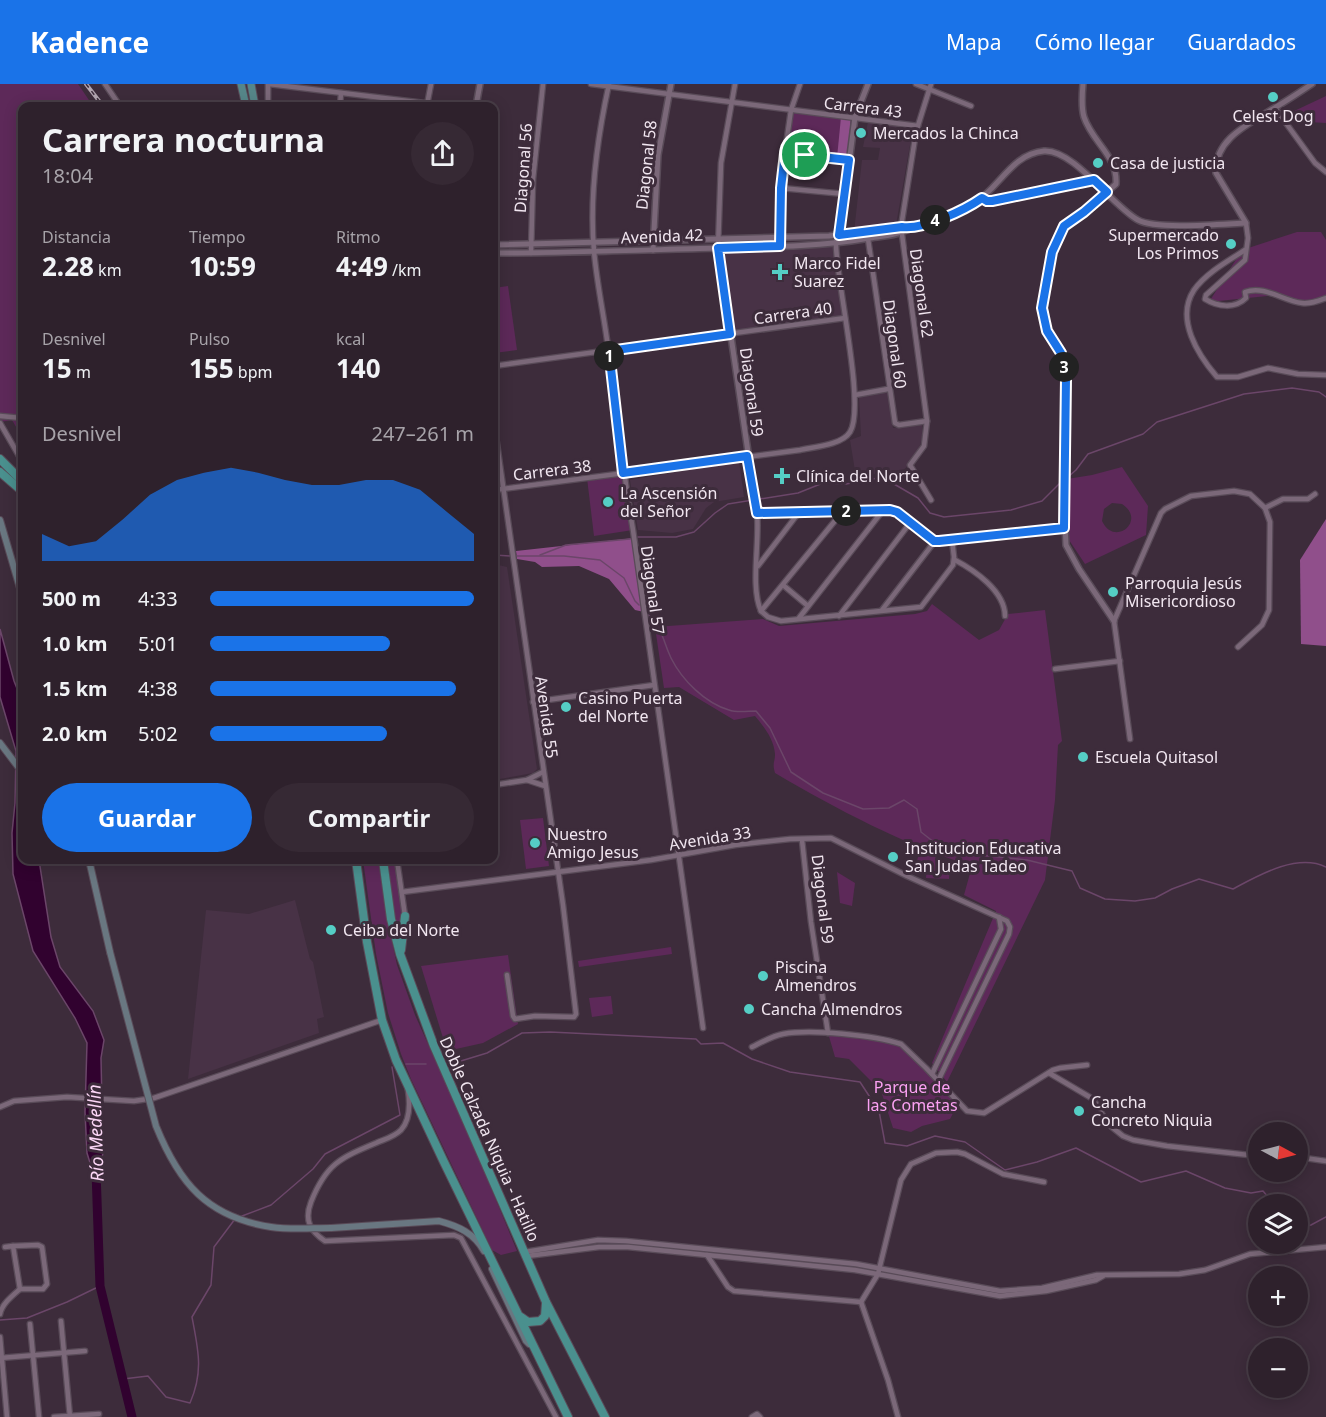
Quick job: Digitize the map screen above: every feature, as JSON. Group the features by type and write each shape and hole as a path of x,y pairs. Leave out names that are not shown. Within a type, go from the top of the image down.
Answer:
{"highway":[{"path":"0,459 18,477"},
{"path":"0,472 18,488"},
{"path":"357,864 381,1020 419,1110 568,1417"},
{"name":"Doble Calzada Niquia - Hatillo","path":"384,864 391,919 400,954 437,1054 546,1302 605,1417"},
{"path":"400,954 405,916"},
{"path":"518,1314 528,1322 540,1321 546,1311 546,1302"}],"main road":[{"path":"241,84 245,102"},
{"path":"251,84 254,102"},
{"path":"0,520 18,581"},
{"path":"0,743 18,767"},
{"path":"90,864 156,1126 165,1149 183,1180 211,1205 229,1216 273,1227 331,1228 439,1221 452,1224 472,1234 482,1247 526,1341 533,1345"}],"street":[{"path":"105,84 117,102"},
{"path":"268,102 269,84 409,102"},
{"path":"428,102 431,84"},
{"path":"477,102 480,84"},
{"name":"Diagonal 56","path":"531,253 533,179 543,84"},
{"name":"Carrera 43","path":"591,84 918,126"},
{"name":"Diagonal 58","path":"653,250 658,155 671,84"},
{"name":"Diagonal 59","path":"735,84 720,163 718,248 757,513 757,598 761,611"},
{"path":"780,246 781,188 785,153 791,110 800,84"},
{"path":"868,84 855,117 836,244 855,395 888,389"},
{"path":"916,84 930,87 971,106"},
{"path":"1083,84 1084,119 1095,139 1115,166 1116,184 1064,226 1052,252 1042,308 1047,331 1061,353 1066,379 1064,476 1066,545 1114,621 1130,739"},
{"path":"1312,84 1253,120 1230,137 1221,149 1216,165 1220,181 1246,223 1248,238 1245,260 1210,291 1205,299 1221,305 1233,306 1246,298 1245,292 1250,290 1262,291 1299,302 1310,303 1326,298"},
{"name":"Diagonal 57","path":"608,85 598,135 592,196 594,252 609,351 623,473 703,1028"},
{"name":"Diagonal 62","path":"930,87 918,126 906,185 902,229 927,421 924,446 911,463 911,467 930,500"},
{"path":"340,102 341,93"},
{"path":"1275,108 1315,163 1326,172"},
{"path":"1094,180 992,201 982,198 1017,161 1037,152 1047,151 1056,153 1094,180 1137,220 1148,224 1246,223"},
{"path":"785,153 849,160"},
{"path":"781,188 845,194"},
{"name":"Avenida 42","path":"498,253 836,244 943,218 982,198"},
{"name":"Avenida 42","path":"498,245 867,235"},
{"name":"Diagonal 60","path":"867,235 888,389 895,423 898,425 927,421"},
{"path":"1245,250 1206,278 1195,289 1186,310 1189,331 1200,355 1217,377 1238,377 1268,368 1298,374 1326,375"},
{"name":"Carrera 40","path":"498,365 845,318"},
{"name":"Carrera 38","path":"498,490 800,450 842,440 850,433 854,423 855,395"},
{"path":"0,416 18,418"},
{"path":"0,423 18,454"},
{"name":"Avenida 55","path":"498,449 576,1014 571,1019 535,1016 515,1019 507,975"},
{"path":"1114,621 1153,530 1165,508 1191,496 1234,491 1250,494 1264,508 1270,522 1269,610 1262,625 1238,647"},
{"path":"1264,508 1283,499 1308,499 1315,494"},
{"path":"757,513 884,510 897,512 934,541 1064,528"},
{"path":"799,618 884,510"},
{"path":"757,567 800,511"},
{"path":"843,511 761,611 775,620 921,607 953,565 955,560 952,540"},
{"path":"839,616 910,523"},
{"path":"882,611 934,541"},
{"path":"955,560 982,578 994,590 1002,602 1005,616"},
{"path":"783,585 808,606"},
{"path":"1055,669 1120,661"},
{"path":"533,702 654,685"},
{"path":"498,784 527,780 543,772"},
{"path":"527,780 545,786"},
{"name":"Avenida 33","path":"402,892 678,855 735,845 790,839 832,838 907,876 999,917"},
{"name":"Diagonal 59","path":"802,840 828,1033"},
{"path":"398,864 405,916"},
{"path":"932,1074 1000,929 999,917"},
{"path":"938,1081 1009,934 1010,924 999,917"},
{"path":"0,1107 25,1100 67,1097 134,1101 154,1098 381,1020"},
{"path":"752,1047 781,1034 803,1032 880,1039 901,1044 967,1112 980,1114 1049,1073 1060,1068 1087,1065"},
{"path":"1049,1073 1093,1099 1108,1124 1123,1136 1167,1146 1248,1154"},
{"path":"407,1081 408,1113 401,1130 393,1136 354,1152 328,1170 318,1183 309,1206 307,1215 311,1229 325,1241 454,1235 461,1238 556,1417"},
{"path":"898,1417 888,1380 861,1302 878,1271 904,1172 911,1164 924,1156 948,1151 964,1154 1003,1174 1044,1182"},
{"path":"1308,1158 1326,1161"},
{"path":"526,1254 598,1240 626,1240 856,1264 878,1271 1000,1296 1046,1291 1095,1280 1106,1275 1179,1274 1205,1270 1250,1254 1326,1247"},
{"path":"0,1314 8,1301 20,1289 43,1289 47,1284 42,1247 38,1245 5,1247"},
{"path":"13,1246 20,1289"},
{"path":"526,1254 599,1247 628,1247 878,1271"},
{"path":"706,1249 728,1287 734,1291 861,1302"},
{"path":"61,1321 70,1416"},
{"path":"30,1324 39,1417"},
{"path":"0,1337 8,1417"},
{"path":"1,1358 85,1351"},
{"path":"54,1417 99,1414"},
{"path":"752,1417 757,1414 760,1417"}],"shaded area":[{"path":"841,117 851,118 847,159 837,158"},
{"path":"868,122 913,128 896,225 854,232 862,160 878,160 880,148 863,147"},
{"name":"Marco Fidel Suarez","path":"836,244 845,318 730,334 718,248"},
{"path":"888,392 893,428 922,425 919,450 905,469 856,477 850,440 861,436 859,397"},
{"path":"739,461 744,497 714,502 706,508 693,529 672,533 638,530 630,480"},
{"path":"1326,519 1326,646 1301,644 1300,560"},
{"path":"634,538 644,612 635,610 609,579 579,566 542,567 535,562 517,559 516,551"},
{"path":"498,565 507,567 537,769 533,773 498,779"},
{"path":"295,900 310,959 313,962 324,1017 317,1019 319,1033 188,1079 206,910 249,914"}],"green space":[{"path":"0,84 78,84 90,102 18,102 18,430 12,420 0,422"},
{"path":"1326,96 1326,123 1275,120"},
{"path":"794,111 849,118 846,158 787,150"},
{"path":"1297,232 1321,232 1326,240 1326,298 1298,302 1277,295 1209,302 1242,250"},
{"path":"508,286 517,350 498,352 498,287"},
{"path":"1122,467 1148,506 1146,535 1085,564 1067,537 1067,479","holes":["1112,503 1122,504 1129,510 1130,524 1121,532 1114,532 1108,529 1102,521 1104,509"]},
{"path":"623,473 633,530 594,536 587,478"},
{"path":"932,604 979,640 999,630 1008,614 1045,610 1062,741 1058,745 1055,800 1045,880 947,1082 932,1063 996,911 964,895 972,866 871,825 775,773 773,743 755,716 734,720 679,687 664,688 655,627 763,619 779,626 915,614 927,611"},
{"path":"543,818 549,866 526,869 520,820"},
{"path":"919,853 936,855 935,860 950,861 949,879 926,878 927,862 917,861"},
{"path":"364,864 379,864 397,965 415,1015 475,1149 517,1251 501,1255 492,1250 401,1054 388,1013 376,954"},
{"path":"388,864 396,864 402,912 400,939 395,922"},
{"path":"837,872 855,883 852,906 840,903"},
{"path":"671,947 672,954 579,967 578,961"},
{"path":"508,955 518,1024 483,1043 447,1051 421,966"},
{"path":"611,996 613,1014 592,1017 589,998"},
{"name":"Parque de las Cometas","path":"828,1033 901,1044 958,1104 950,1119 922,1126 911,1132 893,1128 881,1091 849,1059 835,1057"}],"water":[{"path":"0,629 18,691 18,864 40,864 51,937 60,967 93,1011 104,1040 101,1058 103,1153 96,1182 87,1153 85,1112 87,1043 75,1018 33,951 13,874 12,833 16,751 0,697"}],"waterway":[{"path":"1068,477 1088,454 1143,434 1157,422 1244,394 1292,388 1319,392 1326,397"},
{"path":"638,537 676,537 694,532 728,504 798,493 823,483 846,484 878,478 918,498 930,513 944,517 1011,510 1042,501 1061,482"},
{"path":"540,555 566,545 630,539"},
{"path":"498,555 511,556"},
{"path":"516,556 564,556 600,560 624,578 639,605"},
{"path":"648,614 660,630 676,666 695,690 720,707 735,711 756,711 770,728 791,772 823,793 863,809 889,808 904,800 917,809 921,832 939,846 971,854 1027,860 1072,871 1080,888 1105,899 1135,901 1155,898 1199,879 1233,889 1278,867 1303,863 1315,863 1326,867"},
{"path":"451,1064 487,1053 522,1033 550,1032 696,1039 701,1044 723,1043 752,1059 790,1072 860,1082 879,1111 885,1143 907,1146 935,1136 965,1142 1005,1170 1037,1162 1076,1148 1141,1182 1186,1171 1225,1188 1251,1193 1263,1191 1266,1194"},
{"path":"406,1064 426,1064"},
{"path":"242,1216 271,1205 313,1169 325,1154 400,1115 392,1067"},
{"name":"Río Medellín","path":"96,1171 100,1286 132,1417"},
{"path":"1308,1225 1326,1217"},
{"path":"123,1379 148,1376 166,1397 190,1403 198,1370 198,1350 192,1317 211,1285 214,1247 235,1219"},
{"path":"0,1320 27,1318 100,1286"}],"railway":[{"path":"86,84 100,102"}],"place":[{"name":"Celest Dog","path":"1273,97"},
{"name":"Mercados la Chinca","path":"861,133"},
{"name":"Casa de justicia","path":"1098,163"},
{"name":"Supermercado Los Primos","path":"1231,244"},
{"name":"Marco Fidel Suarez","path":"780,272"},
{"name":"Clínica del Norte","path":"782,476"},
{"name":"La Ascensión del Señor","path":"608,502"},
{"name":"Parroquia Jesús Misericordioso","path":"1113,592"},
{"name":"Casino Puerta del Norte","path":"566,707"},
{"name":"Escuela Quitasol","path":"1083,757"},
{"name":"Nuestro Amigo Jesus","path":"535,843"},
{"name":"Institucion Educativa San Judas Tadeo","path":"893,857"},
{"name":"Ceiba del Norte","path":"331,930"},
{"name":"Piscina Almendros","path":"763,976"},
{"name":"Cancha Almendros","path":"749,1009"},
{"name":"Cancha Concreto Niquia","path":"1079,1111"}],"route":[{"path":"785,153 805,155 849,160 839,235 909,228 943,218 982,198 992,201 1094,180 1107,192 1064,226 1052,252 1042,308 1047,331 1061,353 1066,379 1064,528 934,541 897,512 890,510 757,513 747,456 623,473 609,351 730,334 718,248 780,246 781,188 785,153"}]}
